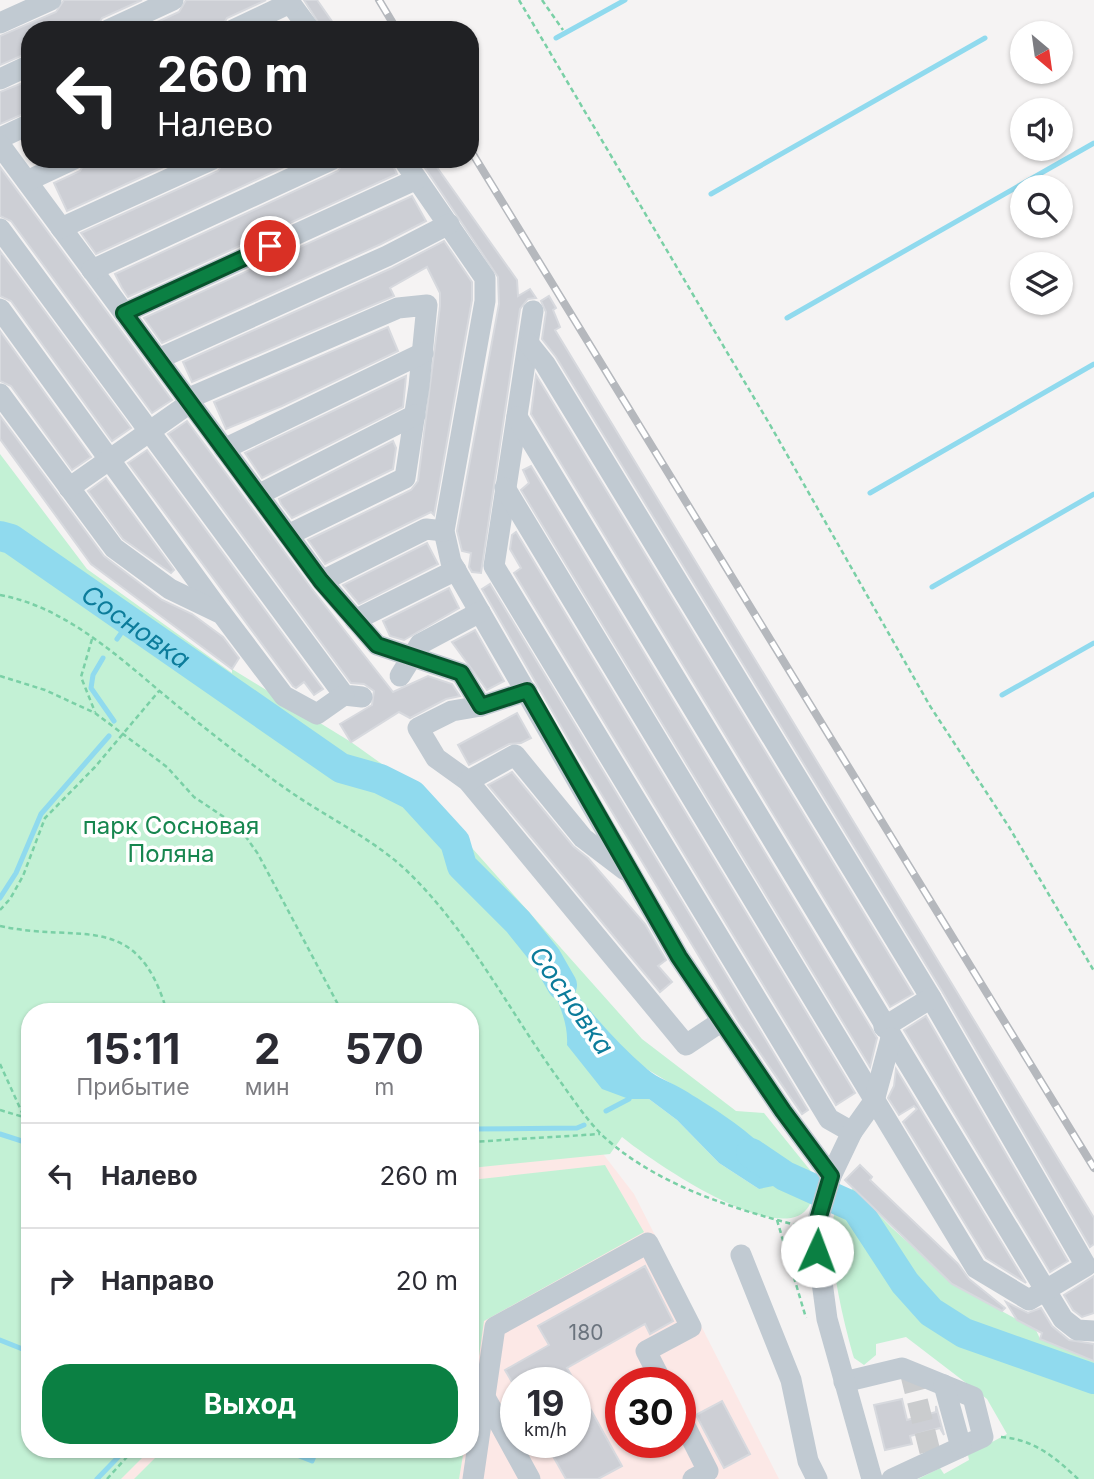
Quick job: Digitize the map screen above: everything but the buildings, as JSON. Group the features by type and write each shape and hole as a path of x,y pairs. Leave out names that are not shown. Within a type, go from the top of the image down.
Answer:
{"street":[{"path":"0,23 51,0"},
{"path":"128,21 173,0"},
{"path":"251,21 289,2 303,21"},
{"path":"0,79 21,69"},
{"path":"0,138 21,128"},
{"path":"0,145 321,581 377,645 461,673 481,706"},
{"path":"27,181 55,168"},
{"path":"61,228 193,168"},
{"path":"92,270 313,168"},
{"path":"409,168 485,278 485,302 444,531 456,570 679,957 830,1181"},
{"path":"124,313 417,179"},
{"path":"158,359 387,256 449,225"},
{"path":"0,229 150,431 353,696 317,713 284,696 0,309"},
{"path":"69,488 189,401 398,308 427,305 405,478 288,535"},
{"path":"533,311 494,566 829,1119 852,1132"},
{"path":"505,488 976,1268 1029,1300 1086,1266 931,998 545,364 529,344"},
{"path":"224,449 423,353"},
{"path":"0,394 114,548 170,589 222,614"},
{"path":"258,495 415,415"},
{"path":"517,417 1063,1319 1077,1330 1094,1331"},
{"path":"321,581 426,529 444,531"},
{"path":"355,620 456,570"},
{"path":"400,676 420,644 480,612"},
{"path":"527,691 481,706 408,724 436,758 468,781 686,1045 722,1021"},
{"path":"468,781 515,755 583,838 632,876"},
{"path":"872,1479 828,1319 815,1230 830,1181 852,1132 874,1101 888,1032 931,998"},
{"path":"479,1438 495,1327 648,1243 691,1326 646,1351 654,1367"},
{"path":"741,1255 791,1380 808,1461 817,1479"},
{"path":"844,1382 902,1368 972,1397 983,1437 892,1479"},
{"path":"485,1397 530,1479"},
{"path":"694,1479 708,1471 696,1447"},
{"path":"473,1479 476,1458"}],"path":[{"path":"519,0 773,430 930,706 1009,827 1094,971"},
{"path":"542,0 563,30"},
{"path":"0,595 53,614 92,639 295,795 406,869 433,897 536,1049 600,1134 622,1153 656,1173 752,1214 815,1230"},
{"path":"92,639 81,677 95,713"},
{"path":"0,676 45,690 95,713 167,767 194,797 239,827 247,835 337,1003"},
{"path":"0,910 10,899 23,876 45,818 159,691"},
{"path":"0,926 99,935 129,946 148,966 163,1003"},
{"path":"0,1064 21,1105"},
{"path":"0,1110 21,1117"},
{"path":"479,1142 600,1134"},
{"path":"1003,1437 1022,1438 1057,1458 1078,1479"},
{"path":"107,1479 126,1458"}],"shaded area":[{"path":"597,1146 634,1194 779,1479 116,1479 136,1458 479,1458 479,1151"}],"green space":[{"name":"парк Сосновая Поляна","path":"0,454 87,569 232,673 232,669 351,742 424,794 642,1039 736,1111 764,1113 814,1175 815,1183 809,1206 794,1217 772,1218 745,1210 686,1181 622,1137 610,1154 479,1167 479,1003 21,1003 21,1458 142,1458 121,1479 0,1479","holes":["645,1068 707,1105 778,1160 759,1189 719,1163 677,1120 649,1099"]},
{"path":"605,1165 644,1232 484,1321 479,1356 479,1179"},
{"path":"853,1188 956,1286 1036,1330 1040,1339 1094,1360 1094,1479 918,1479 940,1468 944,1474 969,1460 968,1455 1007,1434 987,1399 906,1337 876,1344 876,1355 864,1365 854,1358 836,1282 832,1241 836,1209"},
{"path":"155,1458 462,1458 459,1479 134,1479"}],"water":[{"path":"542,952 579,998 632,1056 656,1075 726,1117 768,1151 785,1176 778,1185 759,1189 719,1163 677,1120 649,1099 629,1099 602,1089 567,1045 565,1021 548,977"}],"waterway":[{"path":"556,38 625,0"},
{"path":"711,194 985,38"},
{"path":"787,318 1094,143"},
{"path":"870,493 1094,364"},
{"path":"932,587 1094,494"},
{"name":"Сосновка","path":"0,536 11,539 341,768 380,779 412,795 455,842 462,866 518,922 546,957 562,985"},
{"path":"117,639 129,622"},
{"path":"1002,695 1094,643"},
{"path":"103,658 93,675 91,688 114,721"},
{"path":"0,898 16,873 41,814 109,736"},
{"path":"606,1111 629,1099"},
{"path":"479,1129 577,1128 584,1125"},
{"path":"0,1134 21,1141"},
{"name":"Сосновка","path":"751,1153 785,1176 856,1208 905,1283 931,1312 964,1333 1094,1379"},
{"path":"0,1340 21,1348"},
{"path":"97,1479 117,1458"},
{"path":"304,1458 312,1461 313,1458"}],"tunnel":[{"path":"910,1371 932,1460"}],"railway":[{"path":"379,0 392,21"},
{"path":"479,164 1094,1168"}],"route":[{"path":"270,246 124,313 321,581 377,645 461,673 481,706 527,691 679,957 783,1111 831,1176 815,1230 817,1251"}]}
